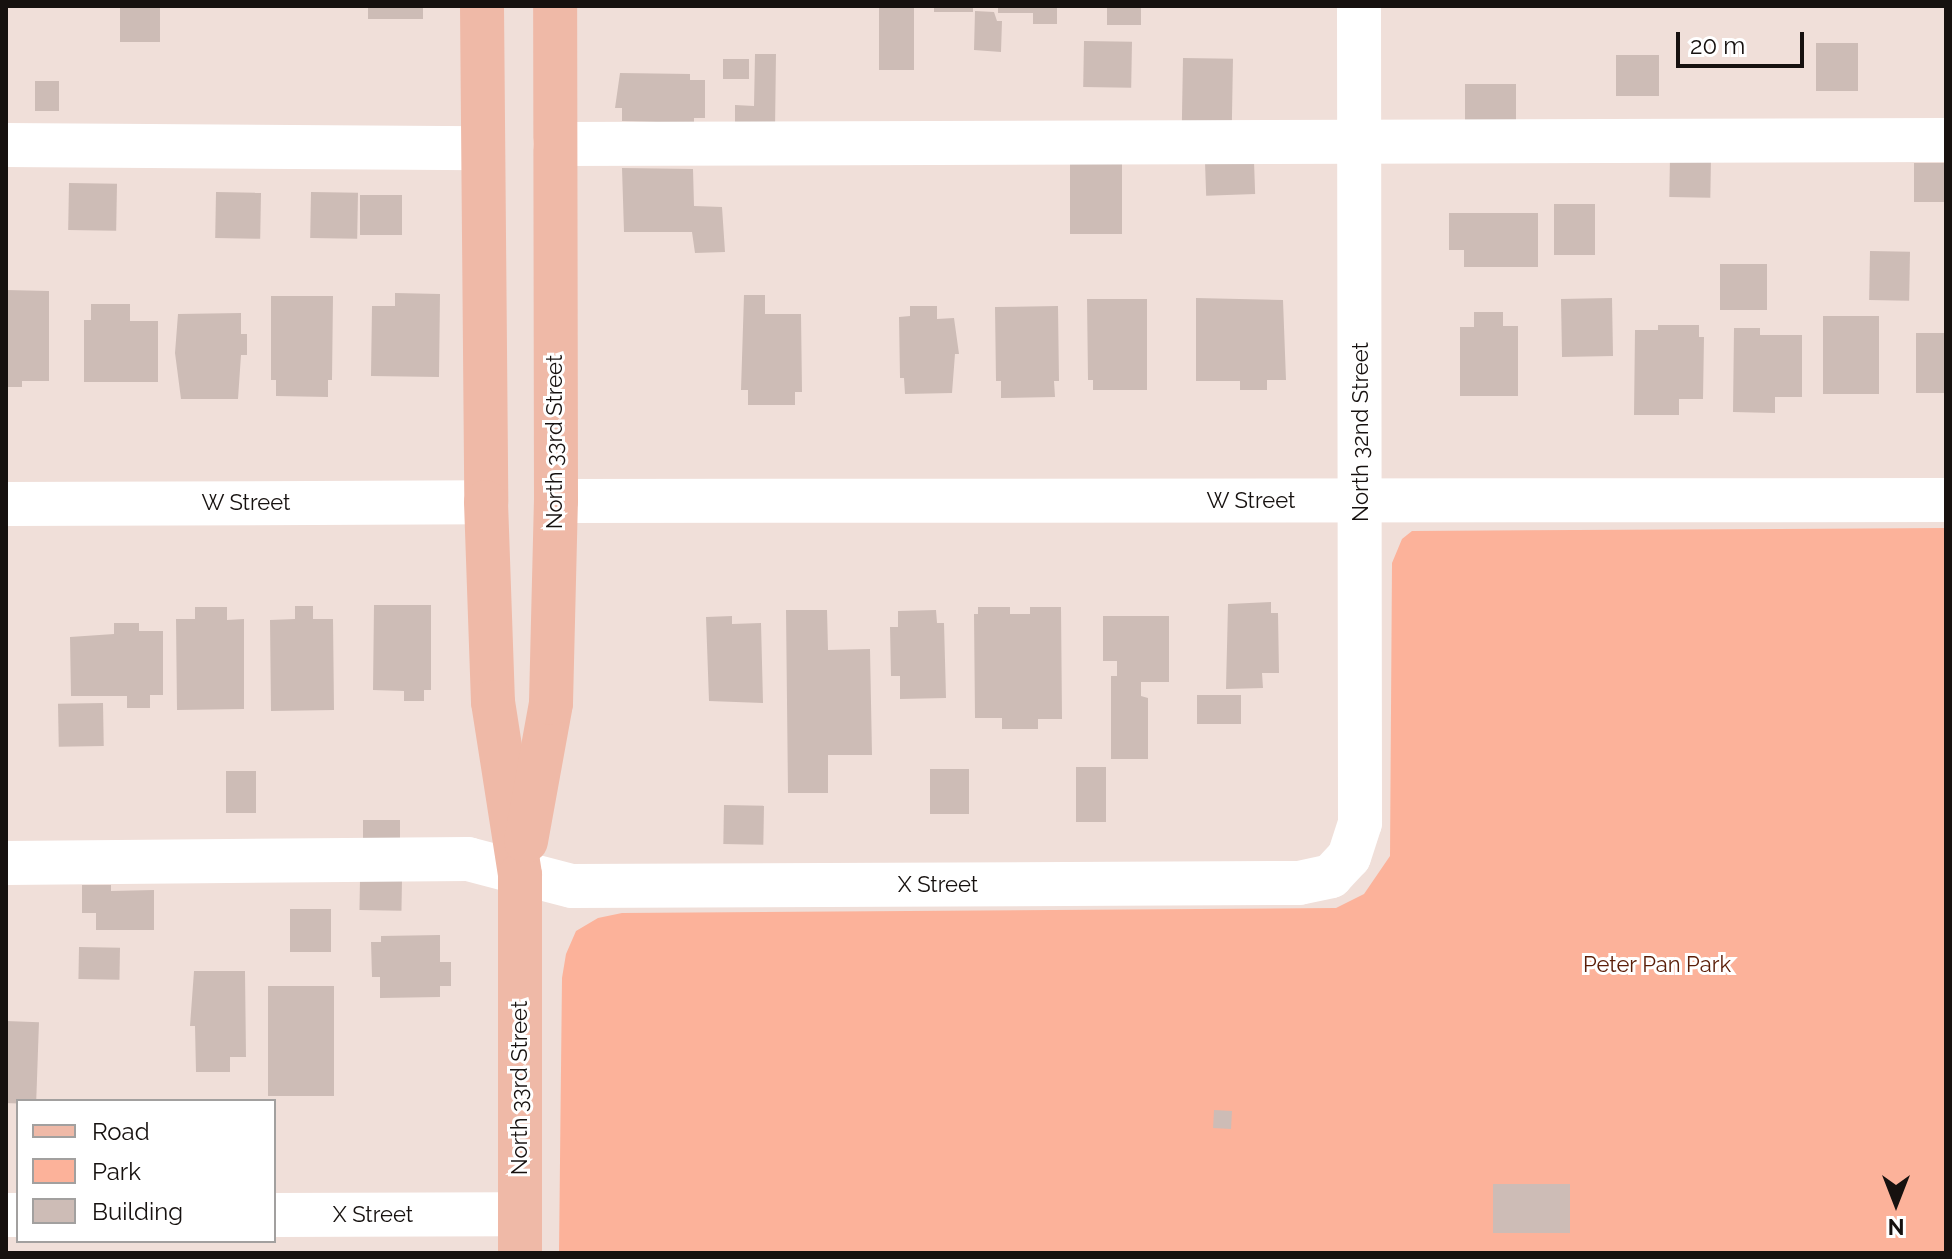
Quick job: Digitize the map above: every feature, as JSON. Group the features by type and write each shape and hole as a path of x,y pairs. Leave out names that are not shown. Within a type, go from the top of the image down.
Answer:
{"main road":[{"name":"North 33rd Street","path":"482,6 486,502 493,702 520,875 520,1234"},
{"name":"North 33rd Street","path":"520,875 551,703 556,501 555,6"}],"street":[{"name":"North 32nd Street","path":"1349,857 1360,823 1359,6"},
{"path":"555,144 1946,140"},
{"path":"6,145 483,148"},
{"name":"W Street","path":"556,501 1946,500"},
{"name":"W Street","path":"6,504 486,502"},
{"name":"X Street","path":"6,863 468,859 520,875 572,886 1299,883 1331,876 1349,857"},
{"name":"X Street","path":"276,1215 520,1234"}],"green space":[{"name":"Peter Pan Park","path":"1946,528 1946,1253 559,1253 562,978 566,954 576,931 598,918 622,913 1336,908 1364,894 1390,856 1392,563 1402,539 1412,531"}],"building":[{"path":"120,6 160,6 160,42 120,42"},
{"path":"368,6 423,6 423,19 368,19"},
{"path":"879,6 914,6 914,70 879,70"},
{"path":"934,6 973,6 973,12 934,12"},
{"path":"998,6 1057,6 1057,24 1033,24 1033,13 998,13"},
{"path":"1107,6 1141,6 1141,25 1107,25"},
{"path":"975,11 994,12 997,21 1002,21 1001,52 974,50"},
{"path":"1084,41 1132,42 1131,88 1083,87"},
{"path":"1816,43 1858,43 1858,91 1816,91"},
{"path":"755,54 776,54 775,130 735,129 735,105 754,106"},
{"path":"1616,55 1659,55 1659,96 1616,96"},
{"path":"1183,58 1233,59 1232,130 1182,129"},
{"path":"723,59 749,59 749,79 723,79"},
{"path":"620,73 690,74 690,80 705,80 705,118 694,118 694,123 622,121 622,108 615,108"},
{"path":"35,81 59,81 59,111 35,111"},
{"path":"1465,84 1516,84 1516,120 1465,120"},
{"path":"1670,157 1711,158 1710,198 1669,197"},
{"path":"1254,161 1255,194 1206,196 1205,163"},
{"path":"1070,162 1122,162 1122,234 1070,234"},
{"path":"1914,163 1946,163 1946,202 1914,202"},
{"path":"622,168 693,169 694,206 722,207 725,252 695,253 692,232 624,232"},
{"path":"69,183 117,184 116,231 68,230"},
{"path":"216,192 261,193 260,239 215,238"},
{"path":"311,192 358,193 357,239 310,238"},
{"path":"360,195 402,195 402,235 360,235"},
{"path":"1554,204 1595,204 1595,255 1554,255"},
{"path":"1449,213 1538,213 1538,267 1464,267 1464,250 1449,250"},
{"path":"1870,251 1910,252 1909,301 1869,300"},
{"path":"1720,264 1767,264 1767,310 1720,310"},
{"path":"6,290 49,291 49,381 22,381 22,387 6,387"},
{"path":"395,293 440,294 439,377 371,376 372,306 395,306"},
{"path":"744,295 765,295 765,314 801,314 802,392 795,392 795,405 748,405 748,390 741,390"},
{"path":"271,296 333,296 332,380 328,380 328,397 276,396 276,380 271,380"},
{"path":"1196,298 1283,300 1286,380 1267,380 1267,390 1240,390 1240,381 1196,381"},
{"path":"1612,298 1613,356 1562,357 1561,299"},
{"path":"1087,299 1147,299 1147,390 1093,390 1093,380 1088,380"},
{"path":"91,304 130,304 130,321 158,321 158,382 84,382 84,320 91,320"},
{"path":"910,306 937,306 937,319 954,318 959,354 955,354 952,393 905,394 904,378 900,378 899,317 910,316"},
{"path":"1058,306 1059,381 1054,381 1055,397 1001,398 1001,381 996,381 995,307"},
{"path":"1474,312 1503,312 1503,326 1518,326 1518,396 1460,396 1460,327 1474,327"},
{"path":"241,313 241,334 247,334 247,355 241,355 238,399 181,399 175,353 178,314"},
{"path":"1823,316 1879,316 1879,394 1823,394"},
{"path":"1658,325 1699,325 1699,337 1704,337 1703,399 1679,399 1679,415 1634,415 1635,330 1658,330"},
{"path":"1734,328 1760,328 1760,335 1802,335 1802,397 1775,397 1775,413 1733,412"},
{"path":"1916,333 1946,333 1946,393 1916,393"},
{"path":"1271,602 1271,613 1278,613 1279,673 1262,673 1263,688 1226,689 1228,604"},
{"path":"374,605 431,605 431,690 424,690 424,701 404,701 404,691 373,690"},
{"path":"295,606 313,606 313,619 333,619 334,710 271,711 270,620 295,619"},
{"path":"195,607 227,607 227,620 244,619 244,709 177,710 176,619 195,619"},
{"path":"978,607 1010,607 1010,614 1030,614 1030,607 1061,607 1062,719 1038,719 1038,729 1002,729 1002,718 975,718 974,614 978,614"},
{"path":"786,610 827,610 828,650 870,649 872,755 828,755 828,793 788,793"},
{"path":"936,610 937,623 944,623 946,698 900,699 900,676 891,676 890,627 898,627 898,611"},
{"path":"732,616 732,624 761,623 763,703 709,701 706,617"},
{"path":"1103,616 1169,616 1169,682 1141,682 1141,696 1148,698 1148,759 1111,759 1111,676 1117,676 1117,661 1103,661"},
{"path":"114,623 139,623 139,631 163,631 163,695 150,695 150,708 127,708 127,696 71,696 70,637 114,634"},
{"path":"1197,695 1241,695 1241,724 1197,724"},
{"path":"103,703 104,746 59,747 58,704"},
{"path":"1076,767 1106,767 1106,822 1076,822"},
{"path":"930,769 969,769 969,814 930,814"},
{"path":"226,771 256,771 256,813 226,813"},
{"path":"724,805 764,806 763,845 723,844"},
{"path":"363,820 400,820 400,843 363,843"},
{"path":"360,879 402,880 401,911 359,910"},
{"path":"82,885 111,885 111,891 154,890 154,930 96,930 96,913 82,913"},
{"path":"290,909 331,909 331,952 290,952"},
{"path":"440,935 440,962 451,962 451,986 440,986 440,997 380,998 380,977 372,977 371,942 381,942 381,936"},
{"path":"79,947 120,948 119,980 78,979"},
{"path":"194,971 245,971 246,1057 230,1057 230,1072 196,1072 195,1026 190,1026"},
{"path":"268,986 334,986 334,1096 268,1096"},
{"path":"6,1021 39,1022 36,1099 16,1099 16,1103 6,1103"},
{"path":"1214,1110 1232,1111 1231,1129 1213,1128"},
{"path":"1493,1184 1570,1184 1570,1233 1493,1233"}]}
